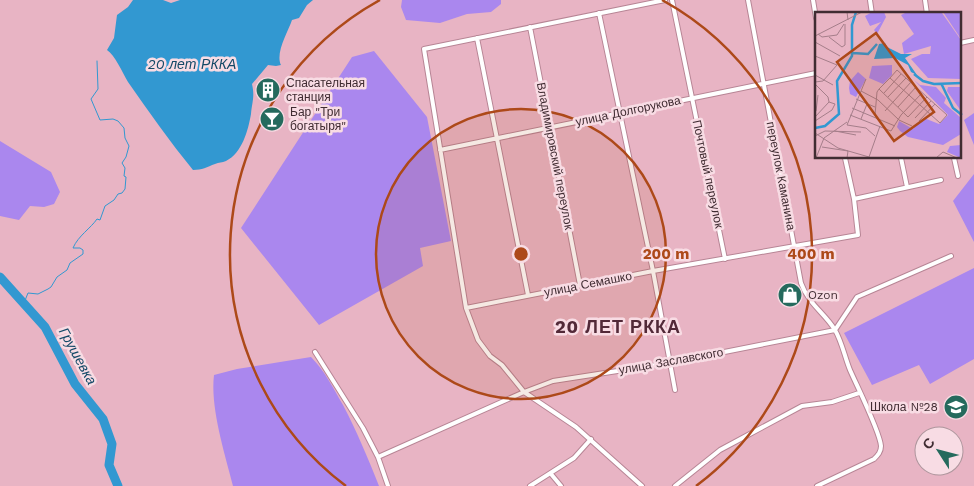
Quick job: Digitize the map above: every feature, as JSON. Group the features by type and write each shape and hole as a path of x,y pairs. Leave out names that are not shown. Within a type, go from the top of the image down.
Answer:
{"street":[{"path":"642,486 576,427 524,392 502,365 490,356 478,340 466,308 424,49 665,0"},
{"name":"Почтовый переулок","path":"672,0 725,259"},
{"name":"переулок Каманина","path":"748,0 801,283 805,295 835,330 859,393 880,439 880,453 874,459 817,486"},
{"path":"599,13 653,272 675,390"},
{"name":"Владимировский переулок","path":"530,27 580,285"},
{"path":"477,38 528,296"},
{"name":"улица Долгорукова","path":"440,150 815,73"},
{"path":"845,159 854,199 941,180"},
{"path":"901,159 907,187"},
{"path":"954,159 958,176"},
{"name":"улица Семашко","path":"466,308 580,285 795,248 858,235 854,199"},
{"path":"835,330 857,297 951,256"},
{"name":"улица Заславского","path":"378,458 524,392 553,381 669,363 835,330"},
{"path":"315,352 363,428 378,458 388,486"},
{"path":"676,486 720,450 802,406 832,402 859,393"},
{"path":"530,486 574,458 591,439"},
{"path":"551,474 561,486"}],"shaded area":[{"path":"402,0 501,0 501,4 491,12 467,14 440,23 406,20 401,7"},
{"path":"374,51 427,117 451,241 420,248 423,266 319,325 241,228 352,57"},
{"path":"974,113 974,145 964,120"},
{"path":"0,141 51,172 60,192 54,204 44,207 30,206 19,220 0,216"},
{"path":"974,174 974,242 953,201"},
{"path":"974,268 974,359 930,384 919,365 872,385 844,333"},
{"path":"311,357 325,374 343,405 379,486 233,486 216,416 213,388 214,375 237,369"}],"water":[{"name":"20 лет РККА","path":"133,0 163,0 171,3 180,0 313,0 307,5 299,18 292,20 281,49 281,65 268,65 252,84 253,99 246,134 236,153 226,161 193,170 152,116 128,82 116,60 107,50 114,38 117,15 128,7"}],"waterway":[{"path":"24,303 28,293 38,294 51,287 57,277 67,270 70,263 83,254 83,250 80,248 73,248 75,244 97,219 100,220 105,206 125,189 125,168 122,163 129,146 125,138 124,128 118,121 113,119 100,120 91,99 98,89 97,61"},
{"name":"Грушевка","path":"0,277 45,327 75,384 103,419 112,444 109,465 118,486"}],"place":[{"name":"Спасательная станция","path":"268,90"},
{"name":"Бар \"Три богатыря\"","path":"272,119"},
{"name":"Ozon","path":"790,295"},
{"name":"Школа №28","path":"956,407"}],"district":[{"name":"20 ЛЕТ РККА","path":"618,326"}]}
